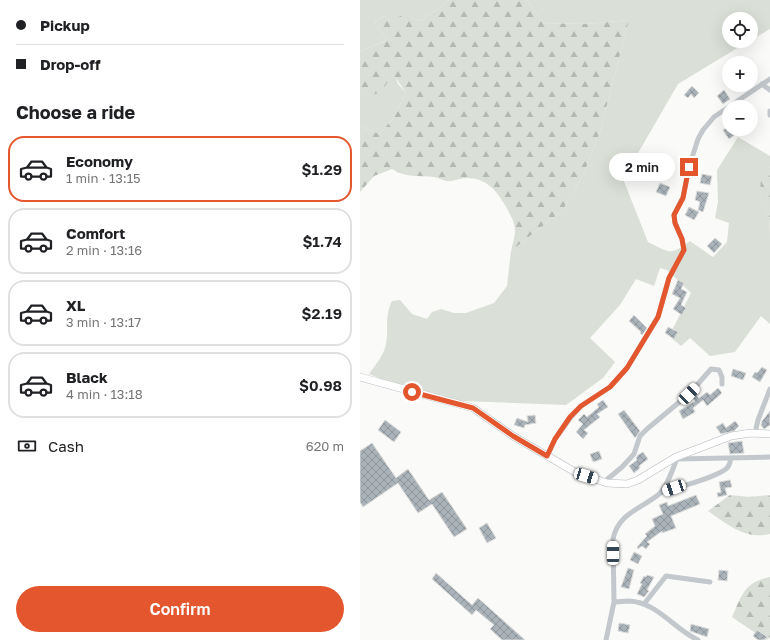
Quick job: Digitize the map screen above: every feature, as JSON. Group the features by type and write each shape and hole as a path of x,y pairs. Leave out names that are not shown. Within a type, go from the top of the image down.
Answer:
{"street":[{"path":"547,456 555,439 570,417 581,406 610,387 627,368 658,317 669,278 684,250 682,239 675,223 674,215 683,198 689,167 698,139 703,130 714,116 770,79"},
{"path":"762,84 770,90"},
{"path":"604,482 622,467 634,454 640,436 689,394 706,373 712,369 722,372 722,384"},
{"path":"360,377 473,408 507,433 547,456 576,472 604,482 627,484 638,480 676,458 731,436 770,434"},
{"path":"755,434 758,420 770,390"},
{"path":"676,458 770,457"},
{"path":"660,493 676,458"},
{"path":"606,640 614,602 613,539 615,530 621,520 660,493 715,474 727,468 731,458"},
{"path":"644,604 666,576 710,582"},
{"path":"614,602 630,601 644,604 662,614 677,628 698,640"}],"green space":[{"path":"360,0 449,0 421,21 412,18 392,21 384,16 375,22 376,26 387,39 360,51"},
{"path":"449,0 527,0 543,23 587,24 629,20 599,135 584,173 563,210 511,251 515,232 512,218 502,200 494,190 480,180 467,178 446,181 434,177 402,174 392,169 374,176 360,192 360,126 379,134 392,120 406,93 396,78 390,78 378,93 371,95 360,93 360,51 379,44 387,39 376,26 375,22 384,16 392,21 402,15 421,21"},
{"path":"527,0 770,0 770,29 758,36 758,12 722,12 722,48 737,48 678,84 623,179 648,242 665,250 673,251 690,241 713,257 727,242 729,223 715,218 718,202 717,170 738,137 770,156 770,168 767,167 760,198 769,216 770,324 761,316 735,352 710,356 690,338 681,346 669,336 691,293 667,270 660,268 654,286 636,279 620,305 590,338 615,362 603,378 566,405 461,401 381,379 369,374 385,348 387,338 387,317 392,301 400,300 412,314 427,319 432,312 441,309 454,313 466,313 494,303 507,286 511,251 563,210 584,173 599,135 629,20 587,24 543,23"},
{"path":"390,78 396,78 398,84 406,93 392,120 379,134 360,126 360,93 375,94 384,87"},
{"path":"767,167 770,168 770,234 769,216 760,198 761,175"},
{"path":"730,495 749,497 770,495 770,534 752,535 744,533 729,526 708,511"},
{"path":"770,577 770,638 766,640 732,617 742,596 749,586 761,579"}],"building":[{"path":"692,86 699,93 694,98 691,94 688,98 684,95"},
{"path":"722,92 725,92 730,99 722,100 722,103 717,96"},
{"path":"702,174 712,176 710,185 700,183"},
{"path":"660,183 670,187 666,196 656,192"},
{"path":"697,191 709,193 703,212 698,210 700,202 695,200"},
{"path":"689,207 699,212 694,220 685,215"},
{"path":"715,238 722,244 714,253 707,246"},
{"path":"678,280 684,283 681,289 687,292 681,305 686,308 682,315 673,309 680,298 672,294"},
{"path":"634,315 647,328 642,335 640,333 641,332 629,321"},
{"path":"668,327 678,332 674,339 665,333"},
{"path":"762,367 767,370 760,382 752,377 755,372 757,373"},
{"path":"733,369 746,373 743,380 731,376"},
{"path":"718,388 722,393 707,406 703,400 693,408 695,412 683,419 679,411 695,401 692,397 696,395 699,398 707,392 710,395"},
{"path":"603,400 608,407 597,414 600,417 584,430 588,433 583,439 576,432 583,424 578,420 584,414 587,417 599,407 597,404"},
{"path":"624,410 640,431 635,438 618,414"},
{"path":"770,411 770,425 764,429 761,425 762,421"},
{"path":"535,415 536,423 525,425 524,428 514,425 517,418 528,422 527,416"},
{"path":"385,420 401,432 394,442 378,430"},
{"path":"735,421 739,426 734,431 721,434 716,427 723,423 726,428"},
{"path":"742,441 744,453 730,454 728,443"},
{"path":"372,443 396,478 408,469 429,500 442,492 467,529 454,537 432,504 418,513 398,483 363,507 360,502 360,451"},
{"path":"599,451 602,459 593,462 590,454"},
{"path":"643,452 648,459 639,466 640,468 634,473 629,466 637,460 636,458 638,455"},
{"path":"730,480 732,487 725,488 727,495 718,497 717,493 721,492 719,482"},
{"path":"696,495 700,504 671,516 676,528 662,533 662,531 647,542 650,544 646,549 642,546 638,549 637,547 647,536 645,534 655,526 652,519 663,514 659,505 667,502 668,506"},
{"path":"487,523 496,538 487,543 479,528"},
{"path":"634,552 642,556 638,564 630,560"},
{"path":"628,568 634,570 629,589 621,587"},
{"path":"719,570 728,571 727,581 718,580"},
{"path":"436,573 472,605 478,598 525,640 502,640 490,629 494,625 476,610 472,615 432,579"},
{"path":"647,575 654,577 647,590 649,591 644,597 637,594 642,584 640,583 644,576 646,577"},
{"path":"619,623 630,625 628,633 618,631"},
{"path":"691,624 709,629 707,637 690,631"},
{"path":"757,630 767,637 764,640 758,640 753,636"}],"route":[{"path":"412,392 473,408 513,436 547,456 555,439 570,417 581,406 610,387 627,368 658,317 669,278 684,250 682,239 675,223 674,215 683,198 689,167"}]}
